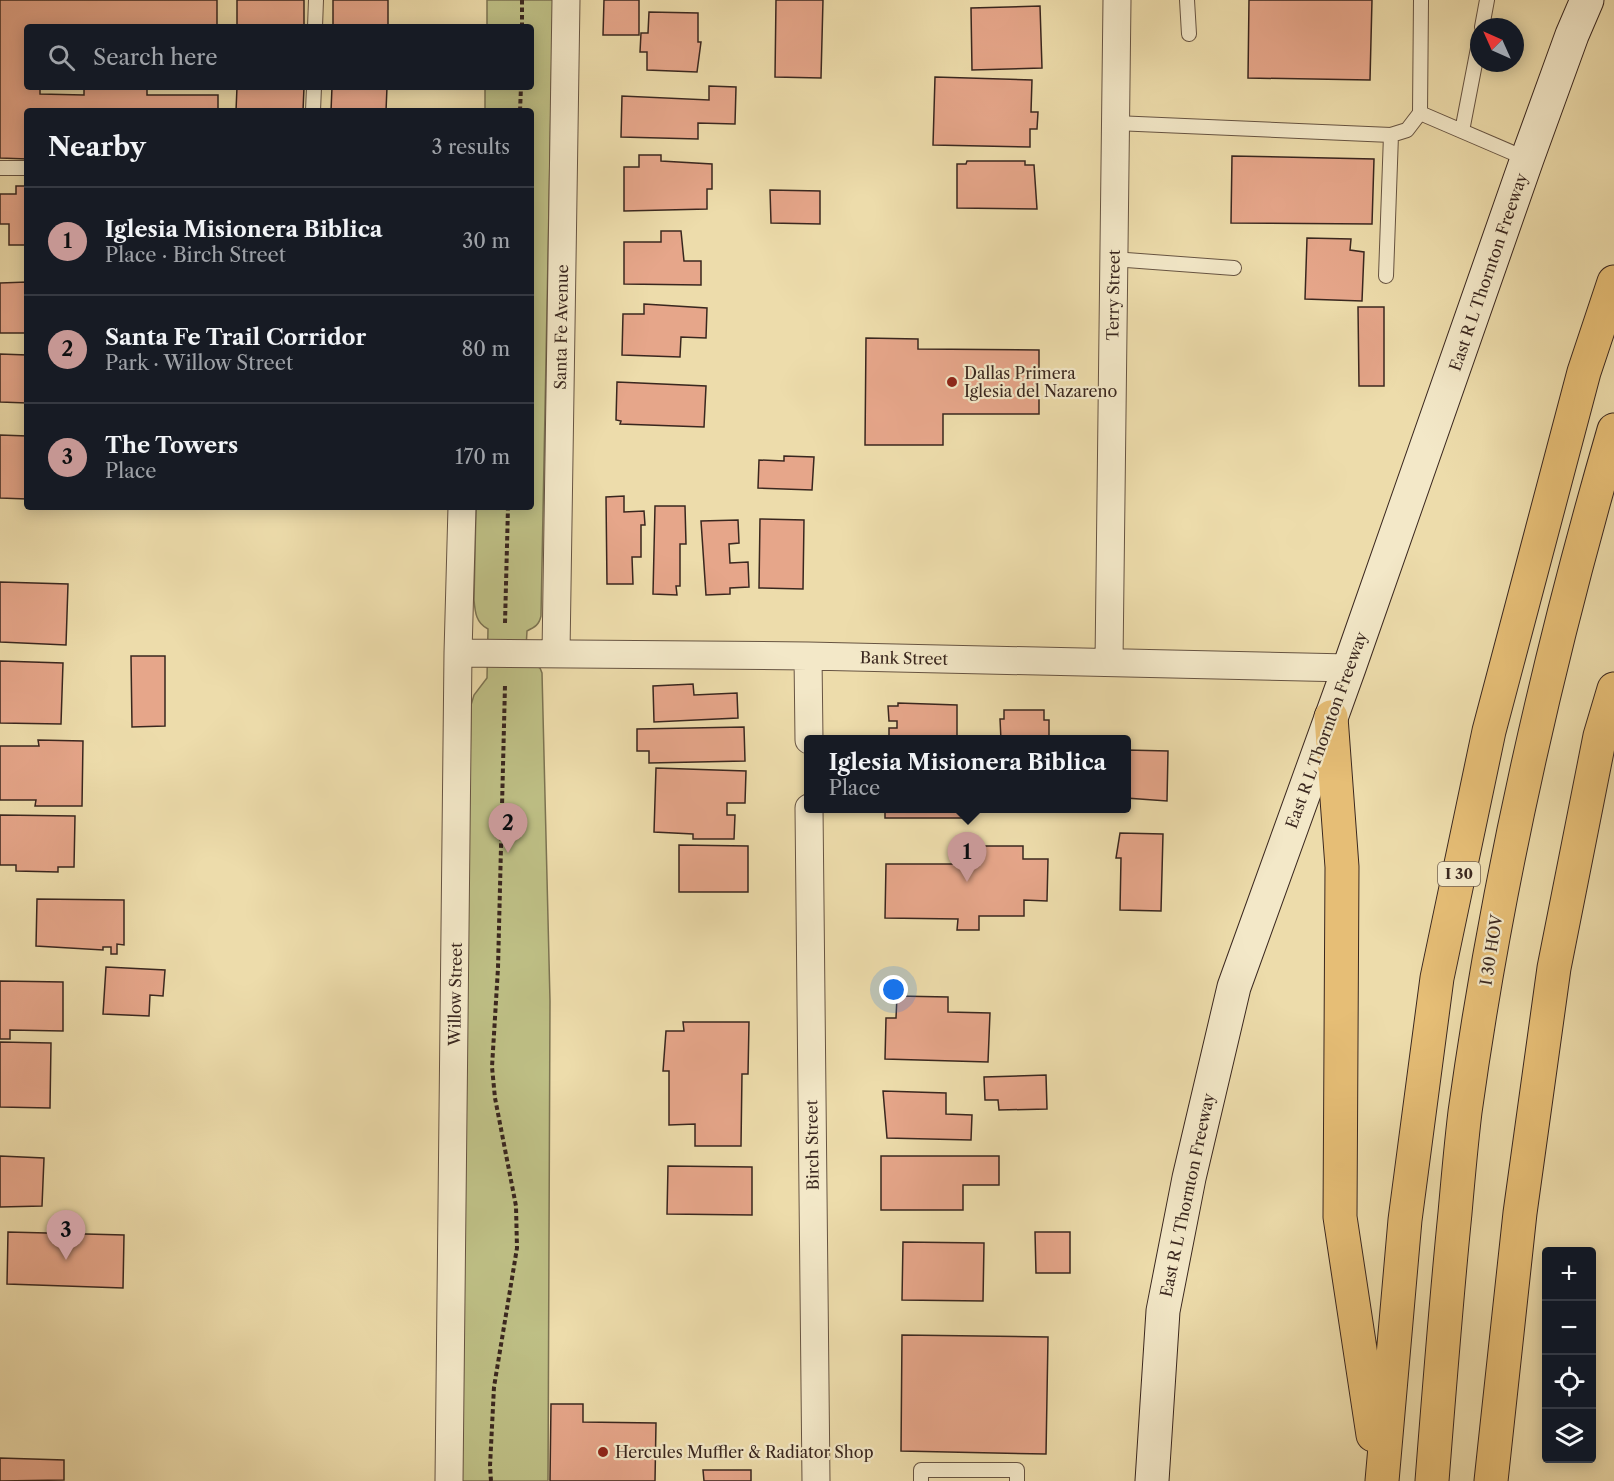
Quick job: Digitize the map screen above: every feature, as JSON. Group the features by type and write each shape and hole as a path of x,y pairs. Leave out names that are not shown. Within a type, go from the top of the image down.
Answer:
{"highway":[{"name":"I 30","path":"1381,1481 1405,1220 1437,978 1489,731 1584,372 1614,282"},
{"name":"I 30 HOV","path":"1432,1481 1443,1334 1465,1113 1496,915 1533,738 1582,542 1614,430"},
{"name":"I 30 HOV","path":"1452,1481 1475,1203 1501,1011 1524,877 1559,713 1614,500"},
{"path":"1491,1481 1520,1213 1554,968 1600,736 1614,689"},
{"path":"1331,717 1342,867 1340,1217 1381,1481"}],"main road":[{"name":"East R L Thornton Freeway","path":"1152,1481 1163,1311 1189,1178 1234,987 1349,668 1527,159 1587,0"}],"street":[{"name":"Santa Fe Avenue","path":"556,653 566,0"},
{"name":"Terry Street","path":"1109,662 1117,0"},
{"name":"Willow Street","path":"449,1481 462,510"},
{"name":"Bank Street","path":"459,653 1109,662 1349,668"},
{"path":"808,657 809,735"},
{"name":"Birch Street","path":"809,813 816,1481"}],"lane":[{"path":"315,24 316,0"},
{"path":"1187,0 1189,34"},
{"path":"1115,123 1391,135 1407,130 1420,113 1421,0"},
{"path":"1484,18 1487,0"},
{"path":"1462,131 1473,72"},
{"path":"313,108 314,90"},
{"path":"1420,113 1527,159"},
{"path":"1386,276 1391,135"},
{"path":"0,168 24,168"},
{"path":"1113,259 1234,268"},
{"path":"921,1481 921,1470 1017,1470 1017,1481"}],"path":[{"path":"522,0 522,24"},
{"path":"520,108 521,90"},
{"path":"505,627 508,510"},
{"path":"491,1481 494,1387 517,1248 516,1206 496,1109 492,1067 498,968 506,681"}],"green space":[{"path":"487,0 553,0 541,616 539,622 527,631 525,666 535,665 542,673 550,1001 548,1481 458,1481 471,705 474,695 487,678 488,629 479,620 474,604 476,510 534,510 534,108 485,108 485,90 534,90 534,24 487,24"}],"building":[{"path":"0,0 217,0 217,24 24,24 24,90 40,90 40,94 84,95 84,90 147,90 147,95 218,95 218,108 24,108 24,159 0,158"},
{"path":"237,0 304,0 304,24 237,24"},
{"path":"333,0 388,0 388,24 333,24"},
{"path":"604,0 639,0 639,35 603,35"},
{"path":"776,0 823,0 821,78 775,77"},
{"path":"1249,0 1372,0 1370,80 1248,78"},
{"path":"1040,6 1042,68 972,70 971,8"},
{"path":"649,12 698,13 698,42 701,42 697,72 647,70 647,52 640,52 641,33 648,33"},
{"path":"935,77 1032,80 1031,112 1038,112 1037,129 1030,129 1030,147 933,145"},
{"path":"709,86 736,87 735,124 698,123 698,139 621,137 622,96 709,100"},
{"path":"237,90 304,90 303,108 236,108"},
{"path":"332,90 387,90 386,108 331,108"},
{"path":"639,155 661,155 661,161 712,164 712,189 707,189 707,209 624,211 624,167 639,167"},
{"path":"1232,156 1374,159 1372,224 1231,223"},
{"path":"967,161 1025,161 1025,165 1034,165 1037,209 957,208 957,164 966,164"},
{"path":"16,186 24,186 24,245 9,245 9,224 0,224 0,194 16,194"},
{"path":"770,190 820,191 820,224 771,223"},
{"path":"661,231 681,231 684,261 701,261 701,285 624,284 624,242 661,242"},
{"path":"1307,238 1351,239 1350,250 1364,252 1362,301 1305,299"},
{"path":"24,282 24,333 0,333 0,283"},
{"path":"644,304 707,308 706,338 681,337 680,357 622,355 623,314 644,314"},
{"path":"1358,307 1384,307 1384,386 1359,386"},
{"name":"Dallas Primera Iglesia del Nazareno","path":"866,338 918,339 918,349 1039,350 1039,414 943,414 943,445 865,445"},
{"path":"0,354 24,355 24,403 0,402"},
{"path":"617,382 706,386 704,427 620,424 621,421 616,420"},
{"path":"0,435 24,436 24,499 0,498"},
{"path":"784,456 814,457 812,490 758,488 759,460 784,461"},
{"path":"624,496 624,512 644,511 645,525 641,525 641,557 632,557 633,584 607,584 606,497"},
{"path":"655,506 685,506 686,544 680,544 680,586 676,586 677,595 653,594"},
{"path":"760,519 804,520 803,589 759,588"},
{"path":"738,520 739,543 729,544 730,563 748,562 749,587 730,588 730,594 706,595 701,521"},
{"path":"0,582 68,584 66,645 0,642"},
{"path":"131,656 165,656 165,726 132,727"},
{"path":"0,661 63,663 61,724 0,723"},
{"path":"693,684 694,695 737,693 738,718 654,722 653,686"},
{"path":"898,703 957,705 957,735 889,735 889,728 897,728 897,721 889,721 888,706 898,706"},
{"path":"1004,710 1044,710 1044,720 1049,720 1049,735 1001,735 1000,719 1004,719"},
{"path":"744,727 745,761 649,763 649,751 637,751 637,729"},
{"path":"38,740 83,741 82,806 35,806 36,800 0,800 0,746 39,746"},
{"path":"1131,750 1168,751 1167,801 1131,798"},
{"path":"656,768 746,771 745,803 727,803 727,815 735,815 734,839 693,839 693,834 654,832"},
{"path":"885,813 969,813 969,818 885,818"},
{"path":"0,815 75,816 74,867 58,867 58,872 16,871 16,865 0,865"},
{"path":"1120,833 1163,834 1161,911 1120,910 1121,858 1116,858"},
{"path":"679,845 748,846 748,892 679,892"},
{"path":"962,846 1023,846 1023,859 1048,859 1047,901 1024,900 1024,916 979,916 979,930 957,930 958,919 885,918 886,864 961,864"},
{"path":"37,899 124,900 124,945 117,944 117,954 111,954 111,947 103,947 103,950 36,946"},
{"path":"106,967 165,970 163,996 150,995 149,1016 103,1014"},
{"path":"0,981 63,982 63,1031 10,1030 10,1039 0,1039"},
{"path":"897,996 948,997 948,1012 990,1013 988,1062 885,1059 886,1018 896,1018"},
{"path":"683,1022 749,1022 748,1074 742,1074 741,1146 695,1146 695,1124 669,1125 669,1071 663,1071 666,1031 684,1031"},
{"path":"0,1042 51,1043 50,1108 0,1107"},
{"path":"1046,1075 1047,1109 999,1110 998,1100 985,1100 984,1077"},
{"path":"883,1091 946,1093 946,1114 972,1115 971,1140 887,1138"},
{"path":"0,1156 44,1158 42,1206 0,1207"},
{"path":"881,1156 999,1156 999,1185 963,1185 963,1210 881,1210"},
{"path":"668,1166 752,1167 752,1215 667,1214"},
{"path":"8,1232 124,1235 123,1288 7,1284"},
{"path":"1035,1232 1070,1232 1070,1273 1036,1273"},
{"path":"903,1242 984,1243 983,1301 902,1300"},
{"path":"902,1335 1048,1337 1046,1454 901,1451"},
{"name":"Hercules Muffler & Radiator Shop","path":"551,1404 583,1404 583,1422 656,1423 655,1481 550,1481"},
{"path":"0,1458 64,1460 64,1480 0,1481"},
{"path":"703,1470 751,1470 751,1481 704,1481"}],"place":[{"name":"Dallas Primera Iglesia del Nazareno","path":"952,382"},
{"name":"Santa Fe Trail Corridor","path":"508,853"},
{"name":"Iglesia Misionera Biblica","path":"967,882"},
{"name":"The Towers","path":"66,1260"},
{"name":"Hercules Muffler & Radiator Shop","path":"603,1452"}]}
